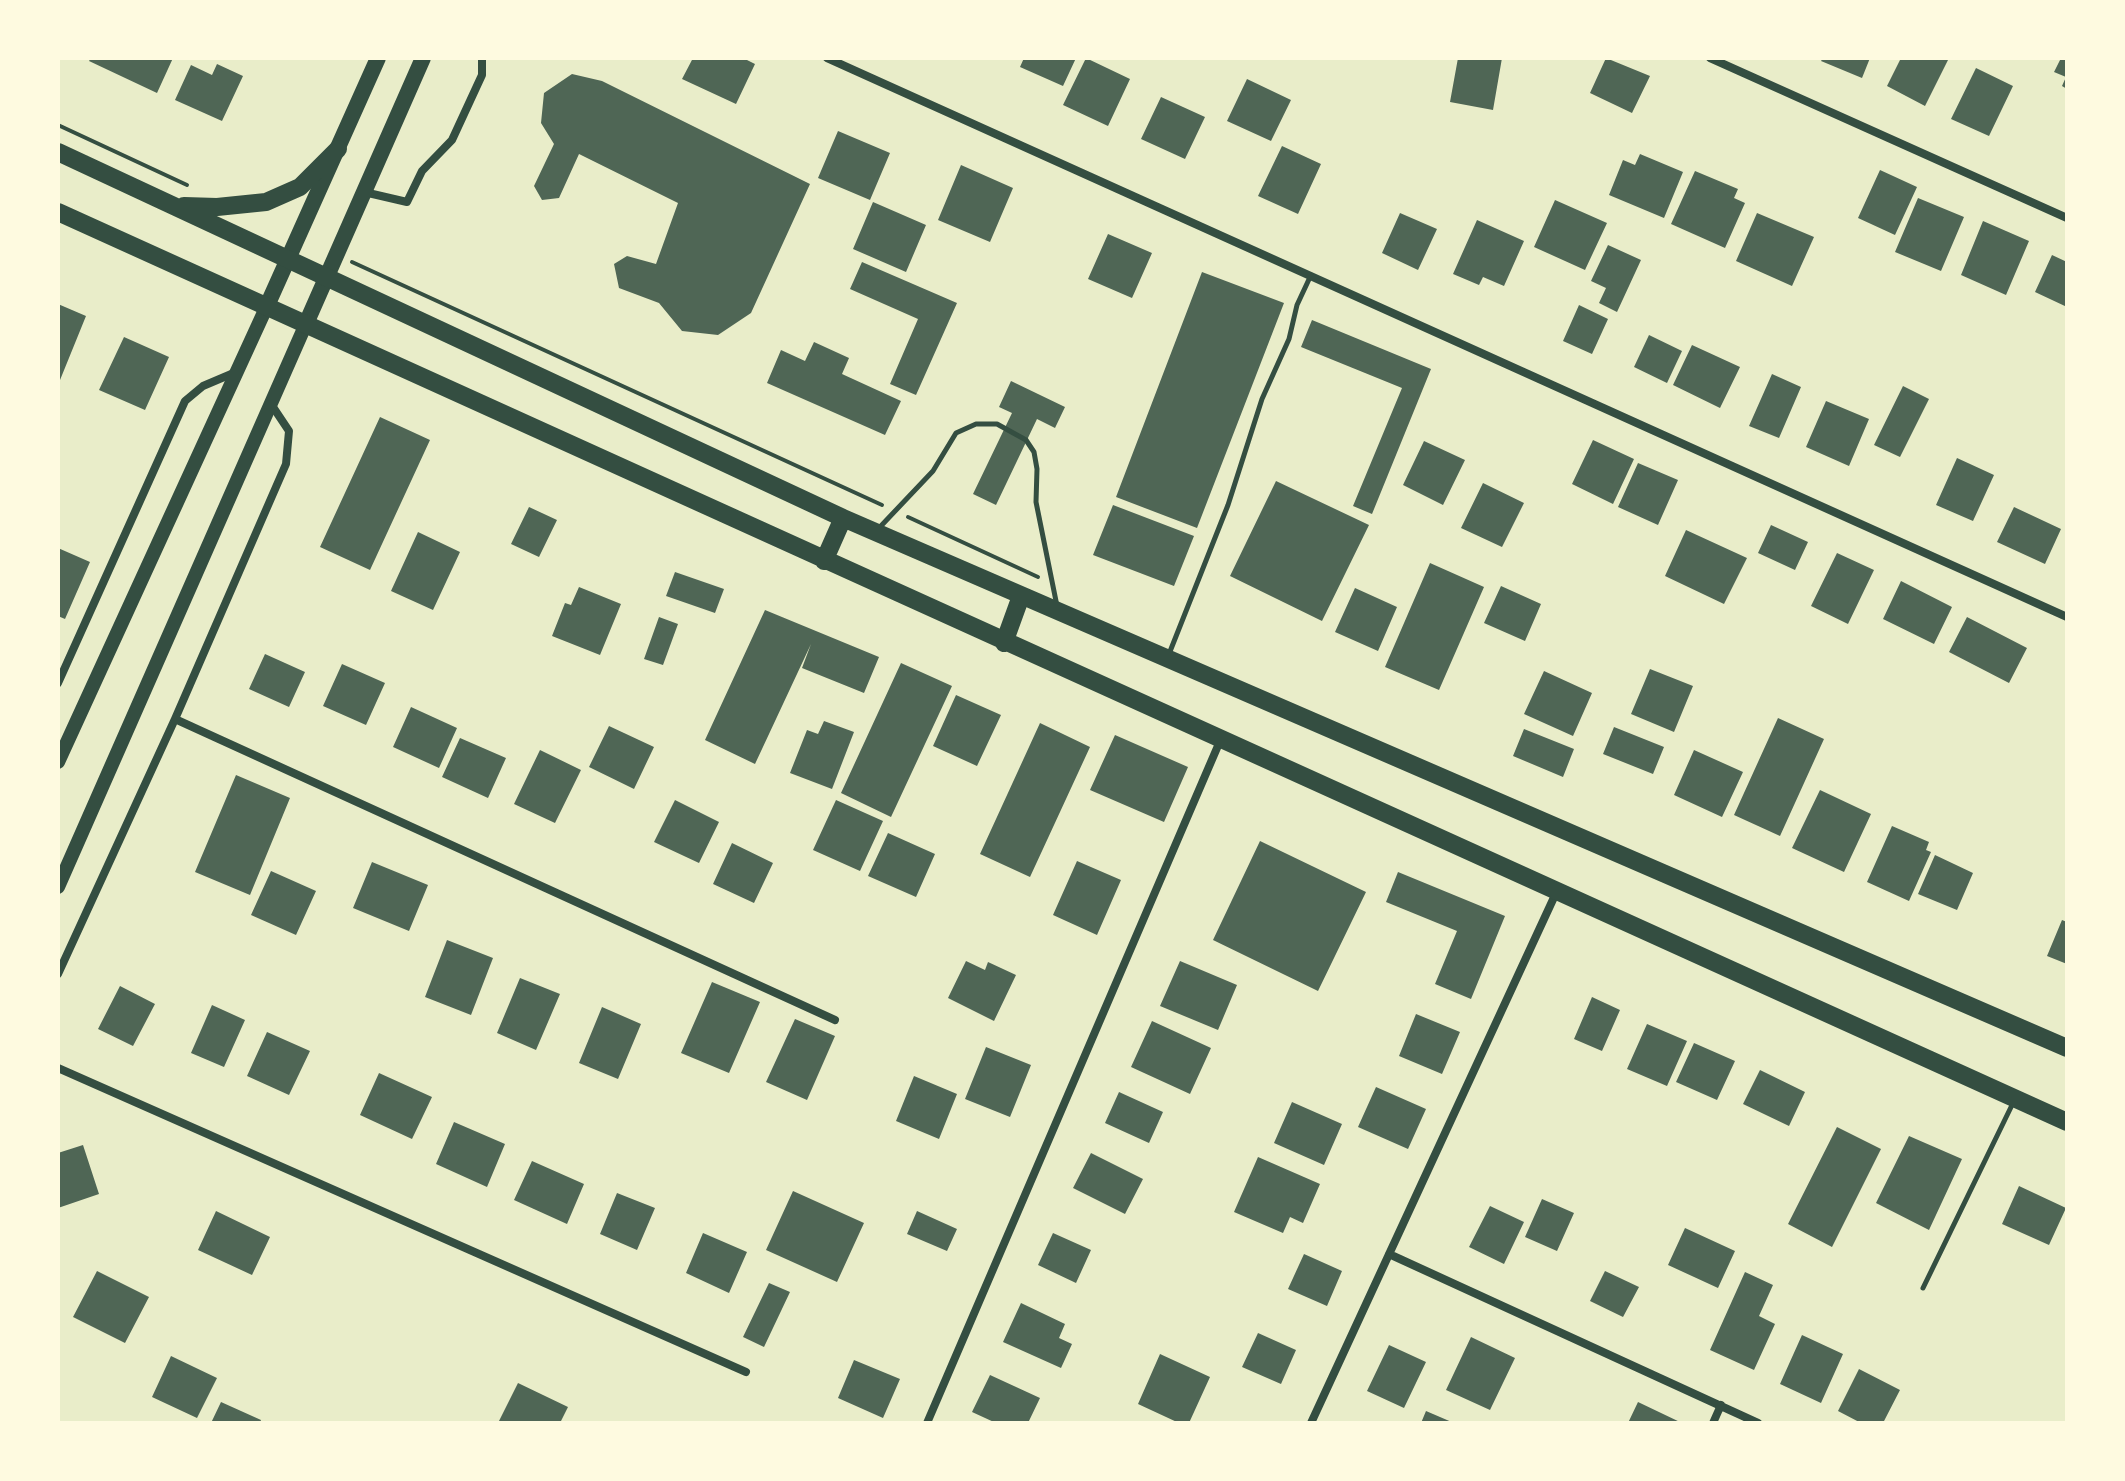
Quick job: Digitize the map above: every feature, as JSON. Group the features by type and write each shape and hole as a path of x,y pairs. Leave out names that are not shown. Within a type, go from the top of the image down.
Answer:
{"main road":[{"path":"266,308 378,58"},
{"path":"305,326 423,58"},
{"path":"173,205 217,207 266,202 300,187 338,149"},
{"path":"58,152 843,518 2067,1048"},
{"path":"58,212 1220,741 2067,1122"},
{"path":"824,561 843,518"},
{"path":"1004,643 1021,596"}],"street":[{"path":"363,191 407,202 422,171 452,140 482,75 482,58"},
{"path":"827,58 2067,617"},
{"path":"1710,58 2067,218"},
{"path":"58,762 266,308"},
{"path":"58,887 305,326"},
{"path":"58,683 61,667 185,401 203,386 236,372"},
{"path":"58,974 175,719 286,464 289,431 271,404"},
{"path":"175,719 835,1020"},
{"path":"927,1423 1220,741"},
{"path":"1311,1423 1556,893"},
{"path":"58,1068 746,1372"},
{"path":"1389,1254 1758,1423"},
{"path":"1713,1423 1721,1405"}],"lane":[{"path":"1168,659 1228,505 1262,399 1289,339 1297,305 1311,275"},
{"path":"875,532 933,471 956,433 976,424 997,424 1026,440 1034,452 1036,502 1058,611"},
{"path":"1923,1288 2015,1099"}],"path":[{"path":"58,125 195,189"},
{"path":"352,288 363,267 1052,583"}],"building":[{"path":"91,58 173,58 157,93 89,61"},
{"path":"693,58 743,58 755,64 736,104 682,79"},
{"path":"1024,58 1076,58 1063,86 1020,67"},
{"path":"1086,58 1130,79 1108,126 1063,105"},
{"path":"1458,58 1502,58 1493,110 1450,102"},
{"path":"1606,58 1650,76 1632,113 1590,93"},
{"path":"1823,58 1870,58 1862,78 1821,61"},
{"path":"1901,58 1949,58 1925,106 1887,86"},
{"path":"2061,58 2067,58 2067,89 2062,86 2066,77 2054,72"},
{"path":"217,64 243,76 222,121 175,100 191,65 212,75"},
{"path":"1976,68 2013,86 1989,136 1951,119"},
{"path":"572,74 602,81 810,184 751,313 718,335 682,331 659,303 619,288 614,264 627,256 656,264 678,203 579,154 559,198 542,200 534,186 554,144 541,123 544,93"},
{"path":"1247,79 1291,100 1271,141 1227,121"},
{"path":"1161,97 1205,117 1185,159 1141,139"},
{"path":"838,131 890,153 870,200 818,178"},
{"path":"1282,146 1321,164 1298,214 1258,196"},
{"path":"1640,154 1683,172 1664,218 1609,195 1623,160 1635,165"},
{"path":"961,165 1013,188 990,242 938,220"},
{"path":"1880,170 1917,187 1895,235 1858,218"},
{"path":"1695,171 1738,189 1734,198 1745,203 1725,248 1671,224"},
{"path":"1918,198 1964,217 1941,271 1895,252"},
{"path":"1555,200 1607,223 1585,270 1534,247"},
{"path":"873,202 926,225 906,272 853,249"},
{"path":"1400,213 1437,229 1418,270 1382,253"},
{"path":"1757,213 1814,237 1792,286 1736,261"},
{"path":"1477,220 1524,241 1504,286 1483,277 1479,285 1453,274"},
{"path":"1983,221 2029,241 2006,295 1961,275"},
{"path":"1108,234 1152,253 1132,298 1088,279"},
{"path":"1608,245 1641,260 1617,312 1599,303 1606,288 1591,281"},
{"path":"2052,255 2067,262 2067,307 2035,292"},
{"path":"862,262 957,303 916,395 890,384 918,319 850,289"},
{"path":"1202,272 1284,303 1197,528 1116,497"},
{"path":"58,304 86,316 58,385"},
{"path":"1579,305 1608,319 1592,354 1563,341"},
{"path":"1312,320 1431,369 1372,514 1353,506 1402,388 1301,347"},
{"path":"1649,335 1682,351 1667,383 1634,367"},
{"path":"124,337 169,357 145,410 99,390"},
{"path":"814,342 849,358 842,374 901,401 885,435 767,383 781,350 805,361"},
{"path":"1692,345 1740,367 1720,408 1673,385"},
{"path":"1772,374 1801,387 1779,438 1749,426"},
{"path":"1011,381 1065,407 1055,428 1037,419 996,505 973,494 1012,413 999,407"},
{"path":"1903,386 1929,399 1900,457 1874,445"},
{"path":"1826,401 1869,419 1849,466 1806,447"},
{"path":"380,417 430,440 370,570 320,547"},
{"path":"1593,440 1634,459 1613,504 1572,484"},
{"path":"1424,441 1465,460 1443,505 1403,485"},
{"path":"1957,458 1994,475 1973,521 1936,505"},
{"path":"1638,463 1678,480 1658,525 1618,507"},
{"path":"1276,481 1369,525 1322,621 1230,576"},
{"path":"1483,483 1524,503 1502,547 1461,528"},
{"path":"1113,505 1194,536 1174,586 1093,555"},
{"path":"529,507 557,520 539,557 511,544"},
{"path":"2014,507 2061,529 2045,564 1997,542"},
{"path":"1771,525 1808,542 1795,570 1758,553"},
{"path":"1686,530 1747,558 1724,604 1665,576"},
{"path":"418,532 460,552 433,610 391,591"},
{"path":"58,548 90,562 65,619 58,616"},
{"path":"1837,553 1874,570 1848,624 1811,606"},
{"path":"1430,563 1484,587 1439,690 1385,667"},
{"path":"675,572 724,589 715,613 666,596"},
{"path":"1901,581 1952,607 1934,644 1883,619"},
{"path":"1501,586 1541,604 1525,641 1484,623"},
{"path":"579,587 621,604 600,655 552,636 565,603 571,605"},
{"path":"1355,588 1397,607 1378,651 1335,632"},
{"path":"765,610 879,657 864,693 802,668 811,644 755,764 705,740"},
{"path":"659,617 678,624 663,665 644,659"},
{"path":"1967,617 2027,648 2009,683 1949,652"},
{"path":"265,654 305,672 289,707 249,689"},
{"path":"901,663 952,686 891,817 841,793"},
{"path":"342,664 385,683 366,725 323,706"},
{"path":"1650,669 1693,686 1674,732 1631,714"},
{"path":"1544,671 1592,693 1573,736 1524,714"},
{"path":"956,695 1001,715 977,766 933,746"},
{"path":"411,707 457,728 439,768 393,747"},
{"path":"1778,718 1824,739 1780,836 1734,815"},
{"path":"824,721 854,732 832,789 790,773 807,730 818,734"},
{"path":"1040,723 1090,747 1030,877 980,854"},
{"path":"609,726 654,747 634,789 589,767"},
{"path":"1614,727 1664,747 1653,774 1603,754"},
{"path":"1524,729 1574,749 1563,777 1513,756"},
{"path":"1115,735 1188,767 1164,822 1090,790"},
{"path":"460,738 506,758 488,798 442,777"},
{"path":"540,750 581,770 555,823 514,804"},
{"path":"1694,750 1743,772 1722,817 1674,795"},
{"path":"236,775 290,798 250,895 195,872"},
{"path":"1820,790 1871,814 1844,872 1792,848"},
{"path":"675,800 719,822 699,863 654,842"},
{"path":"836,800 883,821 860,871 813,850"},
{"path":"1892,826 1929,842 1926,850 1931,852 1909,901 1867,882"},
{"path":"888,833 935,854 916,897 868,876"},
{"path":"1260,841 1366,892 1318,991 1213,940"},
{"path":"732,843 773,863 754,903 713,884"},
{"path":"1935,855 1973,873 1957,910 1918,894"},
{"path":"1077,861 1121,880 1097,935 1053,915"},
{"path":"372,862 428,885 409,931 353,908"},
{"path":"271,871 316,891 296,935 251,915"},
{"path":"1398,872 1505,916 1471,999 1435,984 1457,931 1386,902"},
{"path":"2062,920 2067,922 2067,964 2047,956"},
{"path":"447,940 493,958 471,1015 425,997"},
{"path":"966,961 985,970 988,962 1016,975 994,1021 948,998"},
{"path":"1180,961 1237,985 1218,1030 1160,1006"},
{"path":"520,978 560,994 536,1050 497,1033"},
{"path":"712,982 760,1002 729,1073 681,1053"},
{"path":"120,986 155,1004 133,1046 98,1029"},
{"path":"1592,997 1620,1010 1602,1051 1574,1039"},
{"path":"212,1005 245,1020 224,1067 191,1053"},
{"path":"602,1007 641,1024 618,1079 579,1063"},
{"path":"1416,1014 1460,1032 1442,1074 1399,1056"},
{"path":"795,1019 835,1036 807,1100 766,1082"},
{"path":"1152,1021 1211,1048 1190,1094 1131,1067"},
{"path":"1647,1024 1687,1041 1667,1086 1627,1069"},
{"path":"267,1032 310,1051 289,1095 247,1076"},
{"path":"1694,1043 1735,1061 1717,1100 1676,1082"},
{"path":"986,1047 1031,1065 1010,1117 965,1099"},
{"path":"1760,1070 1805,1092 1789,1126 1743,1104"},
{"path":"379,1073 432,1097 412,1139 360,1115"},
{"path":"914,1076 957,1094 939,1139 896,1121"},
{"path":"1376,1087 1426,1109 1408,1149 1358,1127"},
{"path":"1119,1092 1163,1112 1149,1143 1105,1123"},
{"path":"1292,1102 1342,1124 1324,1165 1274,1143"},
{"path":"454,1122 505,1144 487,1187 436,1164"},
{"path":"1837,1127 1881,1149 1832,1247 1788,1224"},
{"path":"1909,1136 1962,1159 1929,1230 1876,1203"},
{"path":"83,1145 99,1194 58,1208 58,1153"},
{"path":"1091,1153 1143,1179 1125,1214 1073,1188"},
{"path":"1258,1157 1320,1184 1303,1223 1290,1217 1283,1233 1234,1212"},
{"path":"532,1161 584,1184 567,1224 514,1200"},
{"path":"2019,1186 2066,1208 2049,1245 2002,1224"},
{"path":"793,1191 864,1223 837,1282 766,1250"},
{"path":"617,1193 655,1208 637,1250 600,1234"},
{"path":"1542,1199 1574,1213 1557,1251 1525,1237"},
{"path":"1490,1206 1524,1222 1504,1264 1469,1247"},
{"path":"216,1211 270,1237 252,1275 198,1250"},
{"path":"917,1211 957,1229 947,1251 907,1234"},
{"path":"1685,1228 1735,1251 1718,1288 1668,1265"},
{"path":"703,1233 747,1252 729,1293 686,1273"},
{"path":"1053,1233 1091,1250 1076,1283 1038,1265"},
{"path":"1304,1254 1342,1271 1327,1306 1288,1289"},
{"path":"97,1271 149,1297 125,1343 73,1317"},
{"path":"1605,1271 1639,1287 1623,1317 1590,1301"},
{"path":"1745,1272 1773,1285 1759,1316 1775,1324 1754,1370 1710,1350"},
{"path":"769,1283 790,1292 764,1347 743,1337"},
{"path":"1021,1303 1065,1324 1059,1338 1072,1344 1061,1368 1003,1342"},
{"path":"1258,1333 1296,1350 1281,1384 1242,1367"},
{"path":"1802,1335 1843,1354 1821,1403 1780,1384"},
{"path":"1471,1337 1515,1358 1490,1410 1446,1390"},
{"path":"1389,1345 1426,1362 1404,1408 1367,1391"},
{"path":"1160,1354 1210,1377 1189,1423 1179,1423 1138,1404"},
{"path":"171,1356 217,1378 197,1418 152,1397"},
{"path":"854,1360 900,1379 883,1418 838,1398"},
{"path":"1859,1369 1900,1390 1883,1423 1861,1423 1838,1411"},
{"path":"990,1375 1040,1398 1028,1423 996,1423 972,1412"},
{"path":"518,1383 568,1407 560,1423 498,1423"},
{"path":"221,1402 261,1420 260,1423 211,1423"},
{"path":"1638,1402 1682,1423 1628,1423"},
{"path":"1426,1411 1454,1423 1421,1423"}]}
